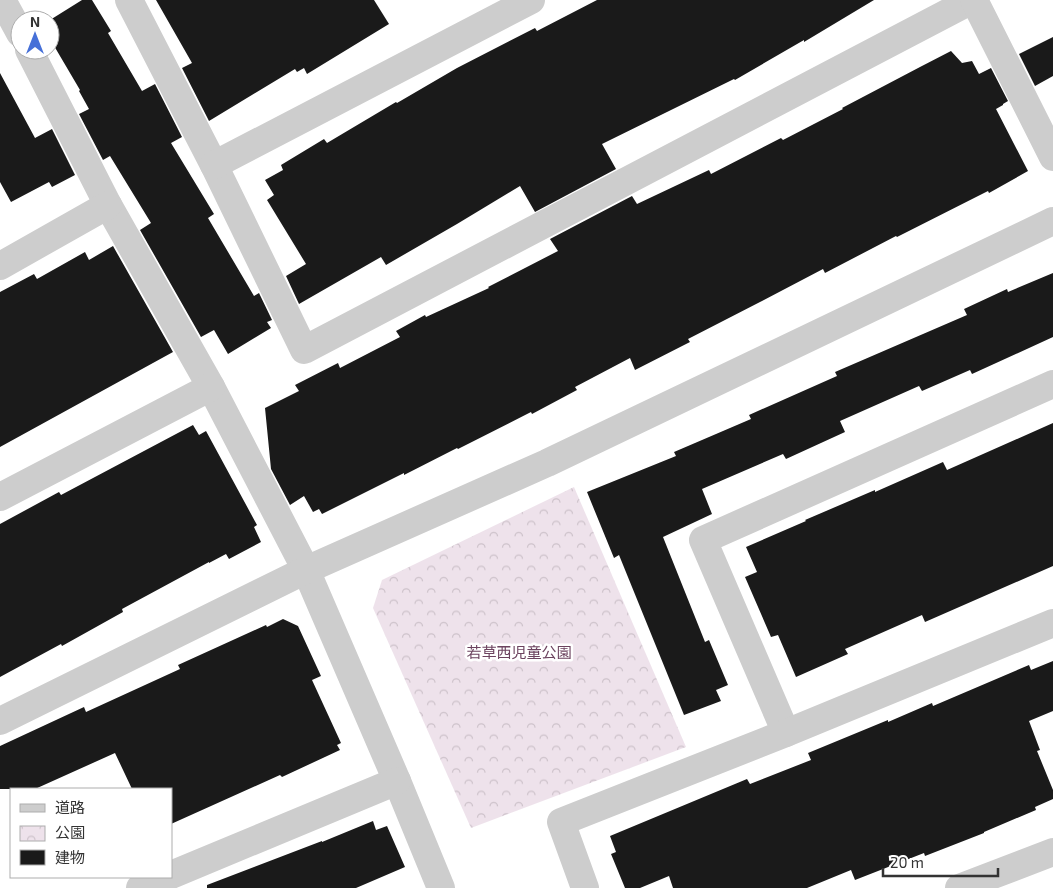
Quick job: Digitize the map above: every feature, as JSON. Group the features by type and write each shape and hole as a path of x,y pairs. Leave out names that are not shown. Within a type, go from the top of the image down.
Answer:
{"street":[{"path":"2,0 10,24"},
{"path":"129,0 214,165 304,350 973,0 1053,157"},
{"path":"214,165 531,0"},
{"path":"34,60 108,205 211,387 306,570 441,888"},
{"path":"0,266 108,205"},
{"path":"0,721 306,570 547,463 1053,221"},
{"path":"786,733 703,540 1053,384"},
{"path":"0,497 211,387"},
{"path":"585,888 561,822 786,733 1053,622"},
{"path":"172,875 397,781"},
{"path":"959,888 1053,852"},
{"path":"140,888 165,878"}],"green space":[{"name":"若草西児童公園","path":"574,487 686,747 471,828 373,608 382,580"}],"building":[{"path":"82,0 92,0 111,31 108,33 142,91 155,84 182,137 171,143 214,214 208,218 254,296 259,293 272,320 267,322 271,328 228,354 214,330 201,337 140,230 151,223 110,156 103,160 79,114 89,109 60,56 60,14"},
{"path":"156,0 374,0 389,24 307,74 304,68 297,72 295,69 209,121 182,68 192,63"},
{"path":"597,0 874,0 735,80 602,144 616,169 535,212 520,186 386,265 381,257 299,304 286,276 306,264 267,200 274,195 265,180 283,170 281,165 324,139 327,143 457,68 535,28 537,31"},
{"path":"1053,37 1053,76 1035,86 1019,54"},
{"path":"951,51 962,63 972,61 979,74 991,68 1008,101 996,109 1028,171 989,193 988,191 825,273 823,269 688,339 690,342 635,370 630,358 575,387 577,390 532,414 531,412 322,514 319,509 313,512 304,496 290,505 271,469 265,408 299,391 295,385 338,363 340,368 400,337 396,331 425,315 426,317 489,288 558,251 550,239 632,196 637,204 709,170 711,174 781,138 783,140"},
{"path":"0,73 35,138 52,129 75,175 52,187 49,182 11,202 0,182"},
{"path":"113,246 173,352 0,447 0,292 34,274 37,279 85,252 89,260"},
{"path":"1053,273 1053,337 972,374 970,370 922,391 919,386 840,421 845,432 786,459 783,454 702,489 712,514 663,537 705,642 709,640 728,685 716,690 721,701 684,715 619,555 614,558 587,492 676,456 674,452 751,419 749,415 837,376 835,372 967,315 964,309 1007,289 1008,292"},
{"path":"1053,423 1053,566 925,622 922,615 845,649 848,654 796,677 778,635 771,637 745,577 757,572 746,547 943,462 947,470"},
{"path":"193,425 199,435 206,431 257,525 254,527 261,542 229,559 226,554 209,562 122,609 123,612 62,646 61,644 0,677 0,524 59,492 61,495"},
{"path":"283,619 298,626 321,676 312,680 341,743 337,745 340,750 172,824 172,788 132,788 115,753 37,788 0,789 0,746 84,707 86,712 180,669 178,665 266,625 267,627"},
{"path":"1053,661 1053,711 1029,721 1040,750 1037,751 1053,790 1053,799 1035,807 1036,810 925,856 924,853 855,880 851,870 807,888 673,888 669,876 640,888 625,888 611,854 616,852 610,836 747,779 750,784 811,760 808,753 888,720 888,722 932,703 933,706 1029,665 1031,670"},
{"path":"373,821 376,830 387,826 405,867 356,888 207,888 207,885"}]}
